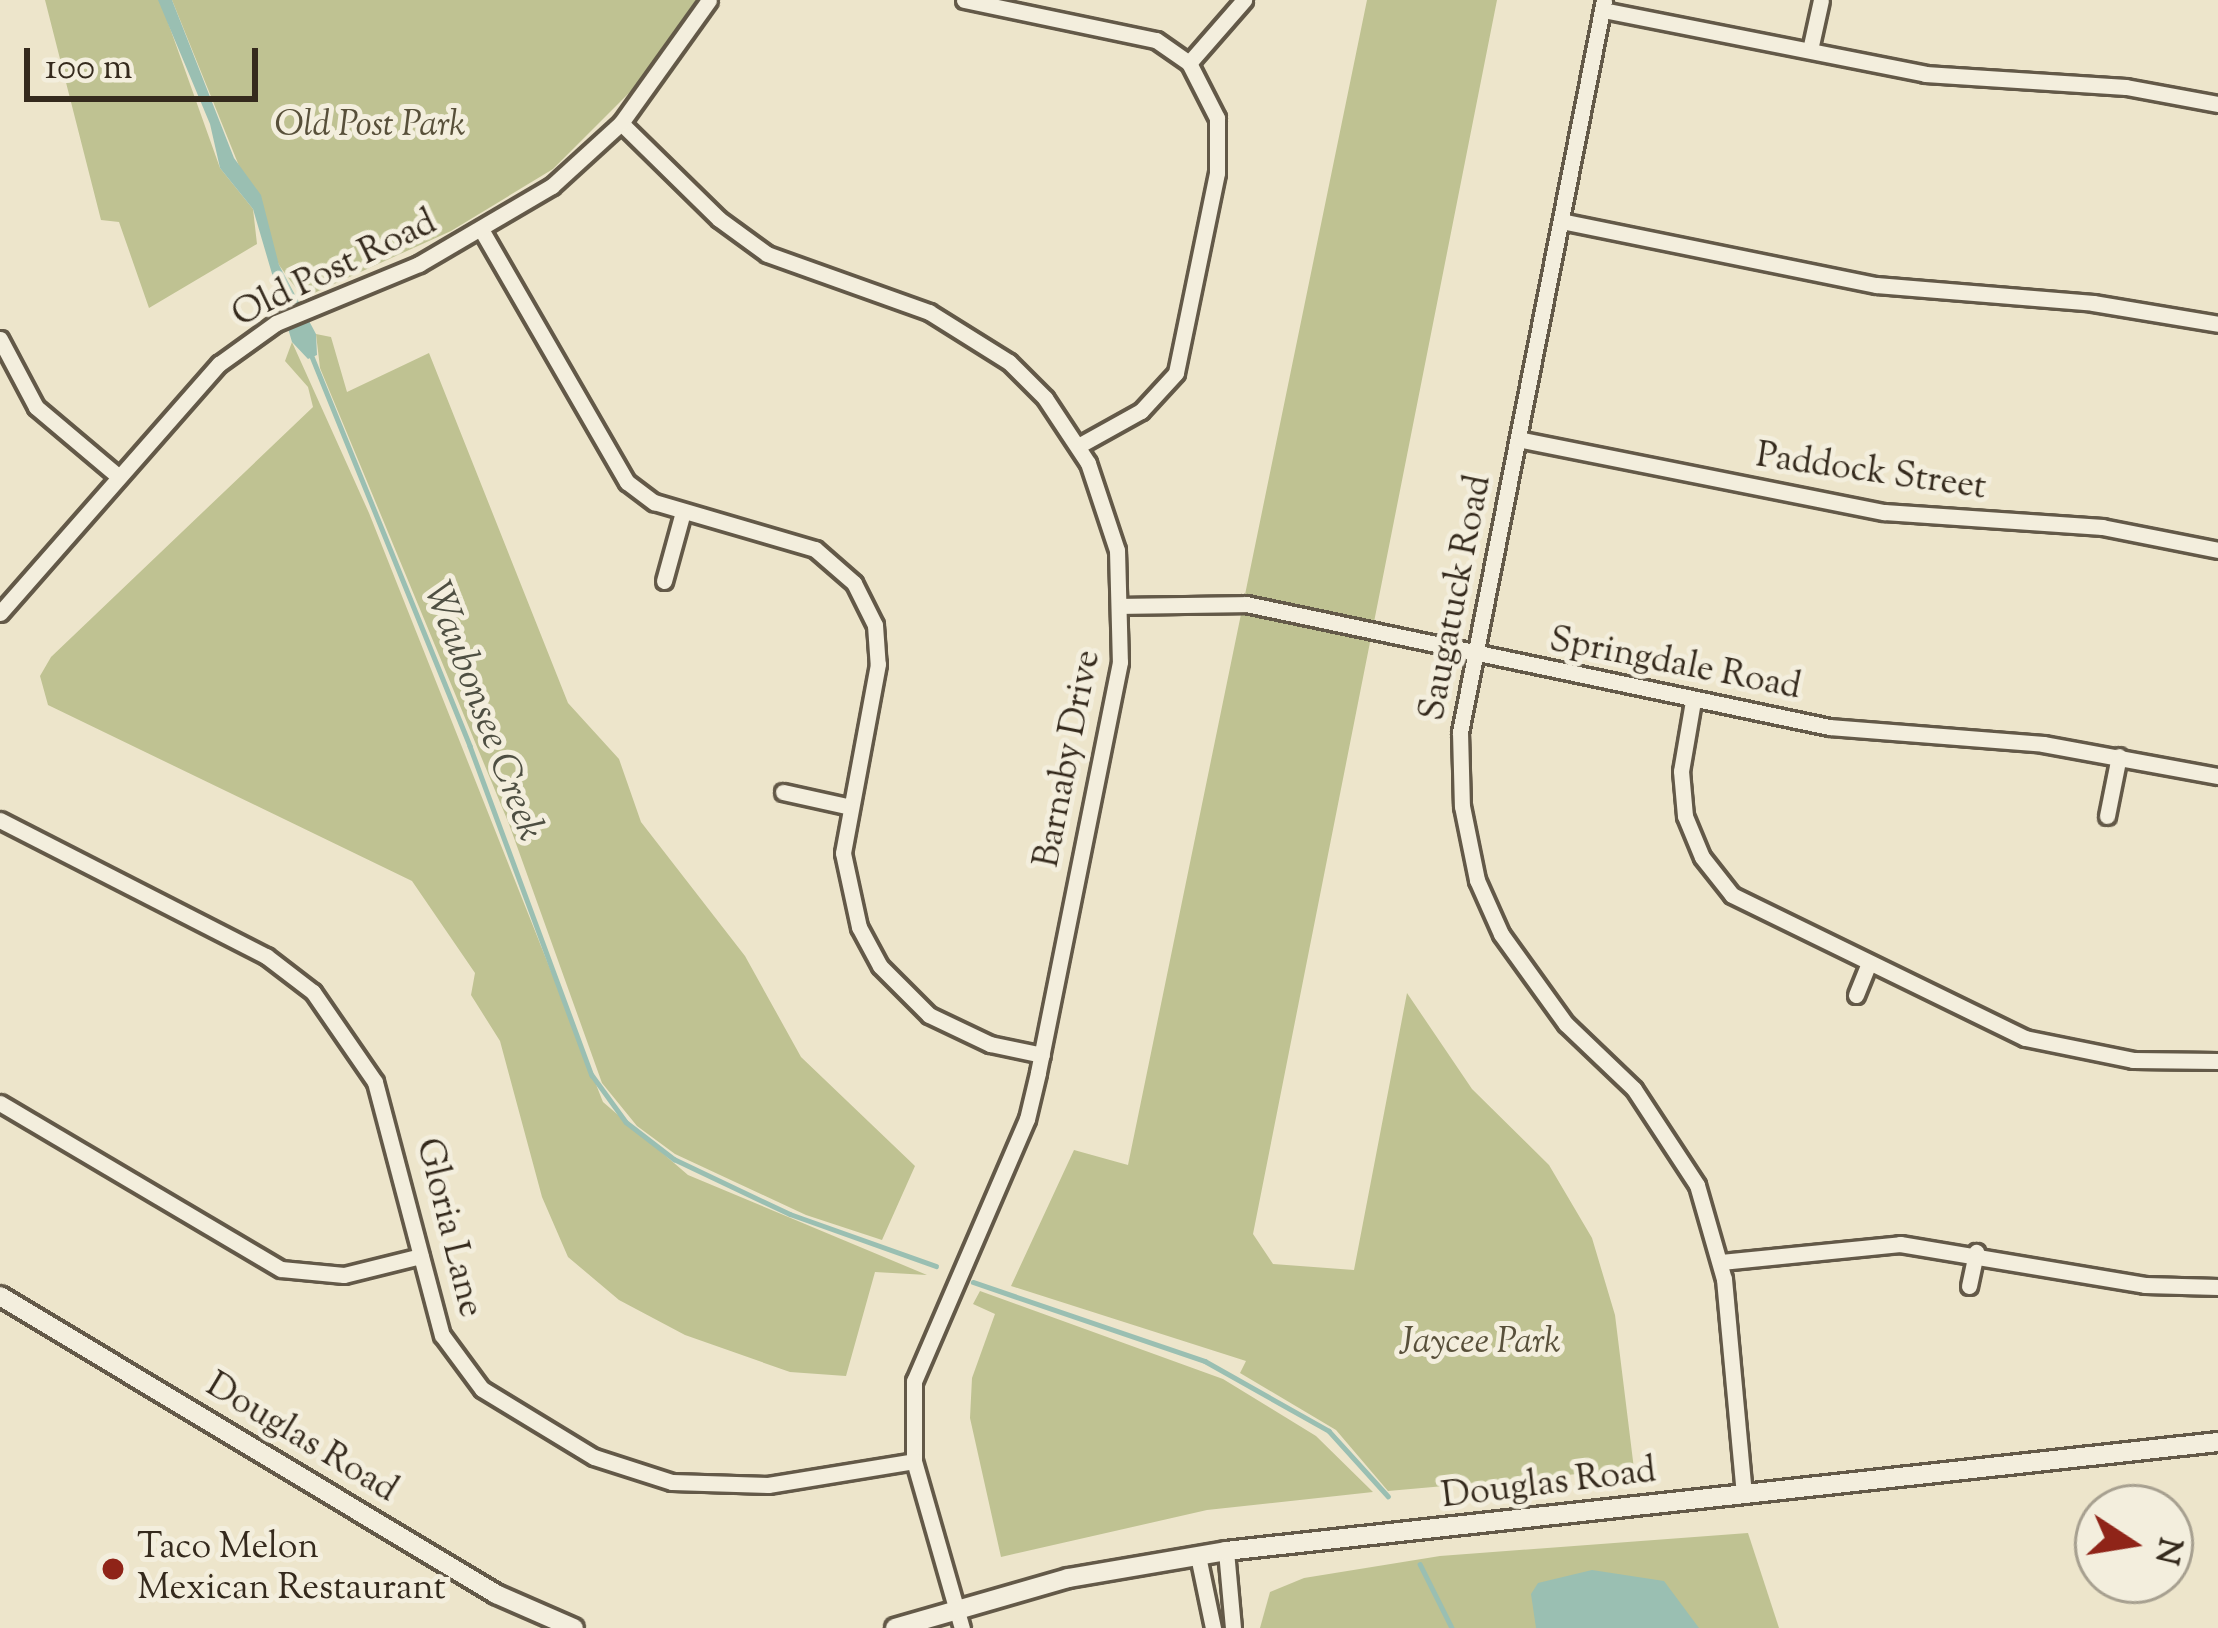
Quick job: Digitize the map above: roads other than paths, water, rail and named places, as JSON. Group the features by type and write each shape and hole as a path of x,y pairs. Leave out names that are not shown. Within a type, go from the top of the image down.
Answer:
{"street":[{"name":"Old Post Road","path":"0,613 219,364 276,323 482,231 551,186 621,123 709,0"},
{"path":"964,0 1138,35 1189,63 1210,96 1221,136 1183,355 1156,399 1078,446"},
{"path":"1189,63 1244,0"},
{"path":"1810,50 1821,0"},
{"path":"1604,5 1925,74 2126,87 2218,104"},
{"name":"Saugatuck Road","path":"1604,5 1460,732 1462,806 1477,880 1533,984 1634,1089 1679,1150 1721,1262 1744,1494"},
{"name":"Barnaby Drive","path":"621,123 718,219 767,254 929,312 986,344 1038,391 1078,446 1103,497 1124,606 1120,662 1042,1055 1027,1119 948,1290 914,1381 914,1461 959,1619"},
{"path":"1561,221 1876,285 2092,303 2218,324"},
{"path":"482,231 605,453 641,494 682,512 815,550 842,568 868,603 878,664 846,806 845,879 880,966 953,1028 1042,1055"},
{"path":"0,338 36,406 118,476"},
{"name":"Paddock Street","path":"1518,440 1884,512 2102,527 2218,550"},
{"path":"664,581 682,512"},
{"name":"Springdale Road","path":"1124,606 1246,604 1694,701 1883,734 2119,756 2218,776"},
{"path":"1694,701 1682,771 1684,816 1702,857 1732,895 1868,966 2073,1052 2218,1061"},
{"path":"2107,816 2119,756"},
{"path":"783,792 846,806"},
{"name":"Gloria Lane","path":"0,820 266,956 313,992 375,1082 442,1335 468,1377 609,1464 722,1487 914,1461"},
{"path":"1856,995 1868,966"},
{"path":"0,1103 281,1270 344,1275 422,1256"},
{"path":"1721,1262 1900,1244 1976,1252 2111,1280 2218,1287"},
{"path":"1969,1286 1976,1252"},
{"name":"Douglas Road","path":"0,1297 496,1594 574,1628"},
{"name":"Douglas Road","path":"896,1628 959,1619 1068,1578 1226,1551 2218,1442"},
{"path":"1226,1551 1233,1628"},
{"path":"1198,1556 1213,1628"}],"water":[{"path":"158,0 172,0 234,158 261,195 279,265 316,334 317,355 308,359 292,342 253,209 220,168 210,124"},
{"path":"1592,1570 1664,1581 1699,1628 1536,1628 1531,1594 1538,1583"}],"waterway":[{"name":"Waubonsee Creek","path":"311,354 470,746 592,1075 626,1122 674,1159 790,1214 936,1266"},
{"name":"Waubonsee Creek","path":"973,1282 1205,1361 1329,1431 1388,1496"},
{"name":"Waubonsee Creek","path":"1420,1564 1452,1628"}],"place":[{"name":"Taco Melon Mexican Restaurant","path":"113,1569"}],"park label":[{"name":"Old Post Park","path":"370,127"},
{"name":"Jaycee Park","path":"1480,1344"}]}
